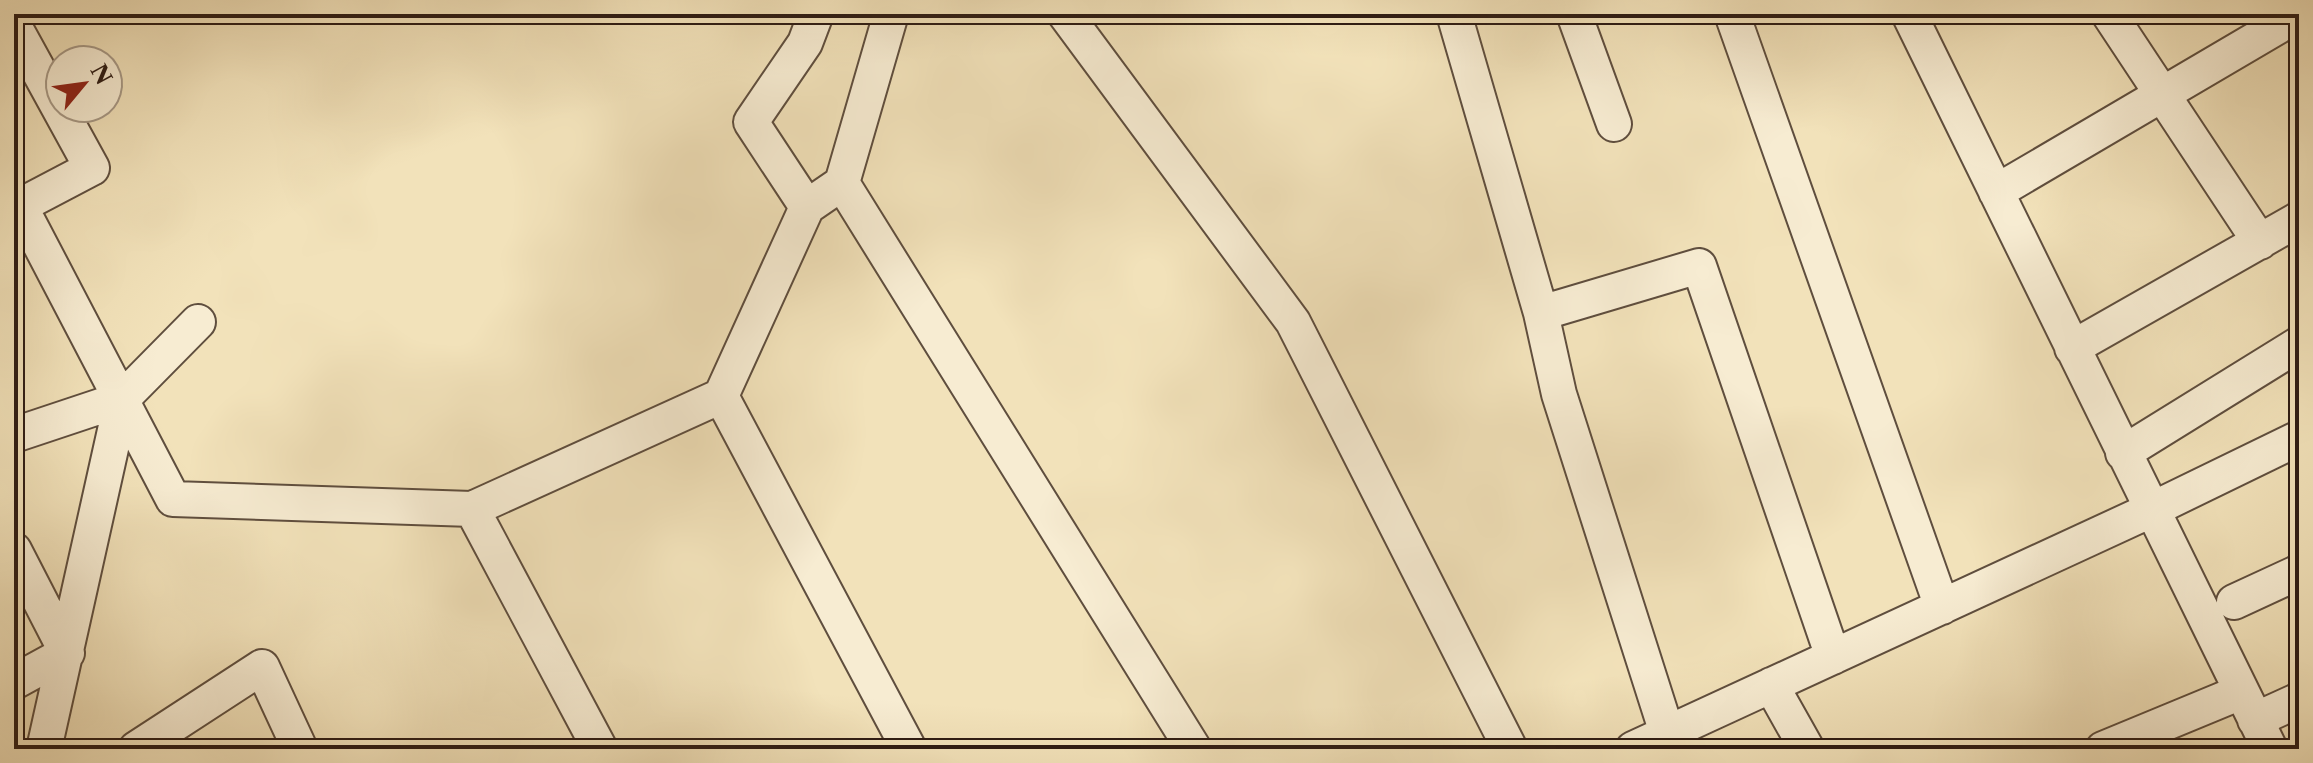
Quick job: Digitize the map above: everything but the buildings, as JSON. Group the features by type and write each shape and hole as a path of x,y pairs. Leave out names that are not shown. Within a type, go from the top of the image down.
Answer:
{"street":[{"path":"807,207 751,122 805,43 816,14"},
{"path":"14,26 92,168 17,207 173,499 472,509 721,396 807,207 842,183 891,14"},
{"path":"1065,14 1293,322 1510,749"},
{"path":"1454,14 1541,313 1559,394 1667,733"},
{"path":"1574,14 1614,124"},
{"path":"1732,14 1942,607"},
{"path":"1909,14 2255,720"},
{"path":"2109,14 2260,242"},
{"path":"1996,192 2299,14"},
{"path":"842,183 1194,749"},
{"path":"2072,348 2299,219"},
{"path":"1541,313 1699,266 1833,657"},
{"path":"14,435 122,399 198,322"},
{"path":"2123,453 2299,344"},
{"path":"721,396 909,749"},
{"path":"44,749 122,399"},
{"path":"1633,749 2151,510 2299,438"},
{"path":"472,509 600,749"},
{"path":"14,550 67,653"},
{"path":"2234,602 2299,572"},
{"path":"14,682 67,653"},
{"path":"136,749 262,667 300,749"},
{"path":"1771,685 1807,749"},
{"path":"2103,749 2255,720 2299,700"}]}
